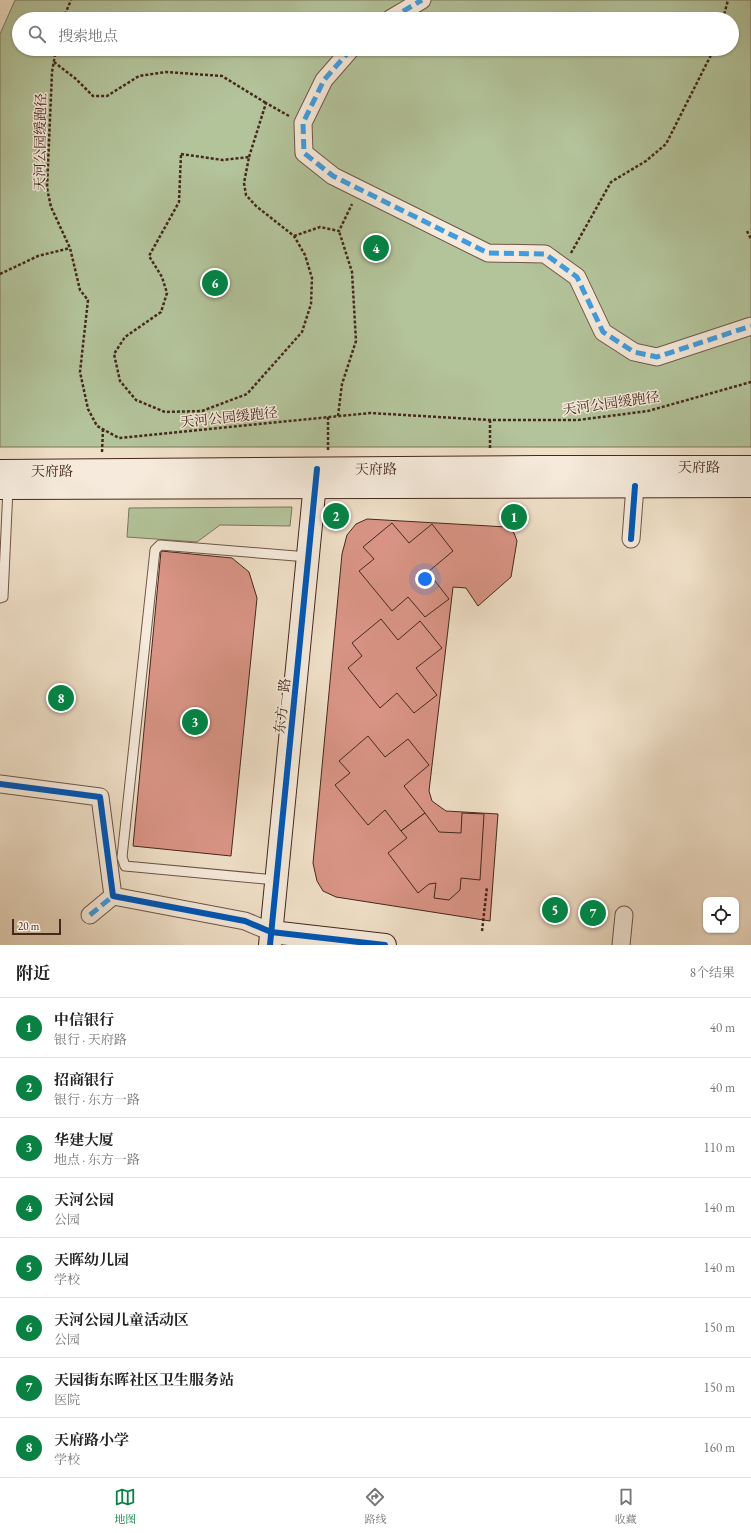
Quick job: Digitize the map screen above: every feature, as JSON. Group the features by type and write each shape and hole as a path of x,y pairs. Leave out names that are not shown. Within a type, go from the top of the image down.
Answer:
{"main road":[{"name":"天府路","path":"3,482 320,476 548,467 751,468"},
{"name":"天府路","path":"320,476 635,486 751,486"},
{"name":"东方一路","path":"271,938 309,557 320,476"},
{"path":"271,938 385,945"}],"street":[{"path":"402,12 422,0"},
{"path":"345,56 324,80 303,123 304,153 332,176 488,253 545,254 577,277 603,332 634,352 657,357 751,326"},
{"path":"631,539 635,486"},
{"path":"0,784 100,797 113,896"},
{"path":"90,915 113,896"},
{"path":"113,896 245,921 271,938"},
{"path":"621,945 624,915"}],"lane":[{"path":"0,598 3,597 3,482"},
{"path":"276,880 125,866 122,857 155,550 160,545 309,557"}],"path":[{"path":"66,12 71,0"},
{"path":"725,12 728,0"},
{"path":"563,267 610,182 646,161 666,144 710,56"},
{"path":"54,62 76,79 94,96 107,96 139,76 166,72 222,76 266,103 303,123"},
{"path":"249,157 223,160 181,154 179,202 148,256 162,277 167,293 161,312 125,337 114,354 120,381 136,400 164,412 202,412 247,394 302,332 311,304 312,278 305,255 294,236 256,206 246,195 244,183 249,157 266,103"},
{"path":"338,416 342,384 356,341 352,272 339,231 359,188"},
{"path":"294,236 320,227 339,231"},
{"path":"747,230 751,239"},
{"path":"0,274 38,256 70,248"},
{"path":"320,476 328,417"},
{"path":"490,420 490,440"},
{"path":"482,931 487,887"}],"green space":[{"path":"15,0 751,0 751,447 0,447 0,34"},
{"path":"292,507 290,526 220,525 197,542 127,537 129,508"}],"building":[{"path":"367,519 507,527 514,533 517,541 511,577 478,606 466,588 453,587 429,791 432,801 446,811 498,814 490,921 336,897 323,891 317,881 313,863 342,554 347,535 356,524"},
{"path":"392,523 409,543 432,524 453,551 428,572 449,599 425,617 408,597 392,611 359,571 374,559 363,547"},
{"path":"161,551 232,558 249,572 257,598 231,856 133,846"},
{"path":"381,619 398,640 420,621 442,648 416,668 437,695 414,713 397,693 380,708 348,668 362,656 352,643"},
{"path":"368,736 385,757 408,739 429,765 404,786 425,813 401,831 385,810 368,825 335,785 350,773 339,761"},
{"path":"425,813 439,832 461,833 462,813 484,814 480,880 461,878 460,890 449,900 434,898 436,883 429,884 418,893 388,853 407,838 401,831"}],"marked path":[{"path":"402,12 422,0"},
{"path":"345,56 324,80 303,123 304,153 333,176 488,253 545,254 577,277 603,332 634,352 657,357 751,326"},
{"path":"90,915 113,896"}],"cycle path":[{"path":"270,945 317,469"},
{"path":"631,539 635,486"},
{"path":"0,784 100,797 113,896 245,921 271,932 385,945"}],"place":[{"name":"天河公园","path":"376,248"},
{"name":"天河公园儿童活动区","path":"215,283"},
{"name":"招商银行","path":"336,516"},
{"name":"中信银行","path":"514,517"},
{"name":"天府路小学","path":"61,698"},
{"name":"华建大厦","path":"195,722"},
{"name":"天晖幼儿园","path":"555,910"},
{"name":"天园街东晖社区卫生服务站","path":"593,913"}]}
